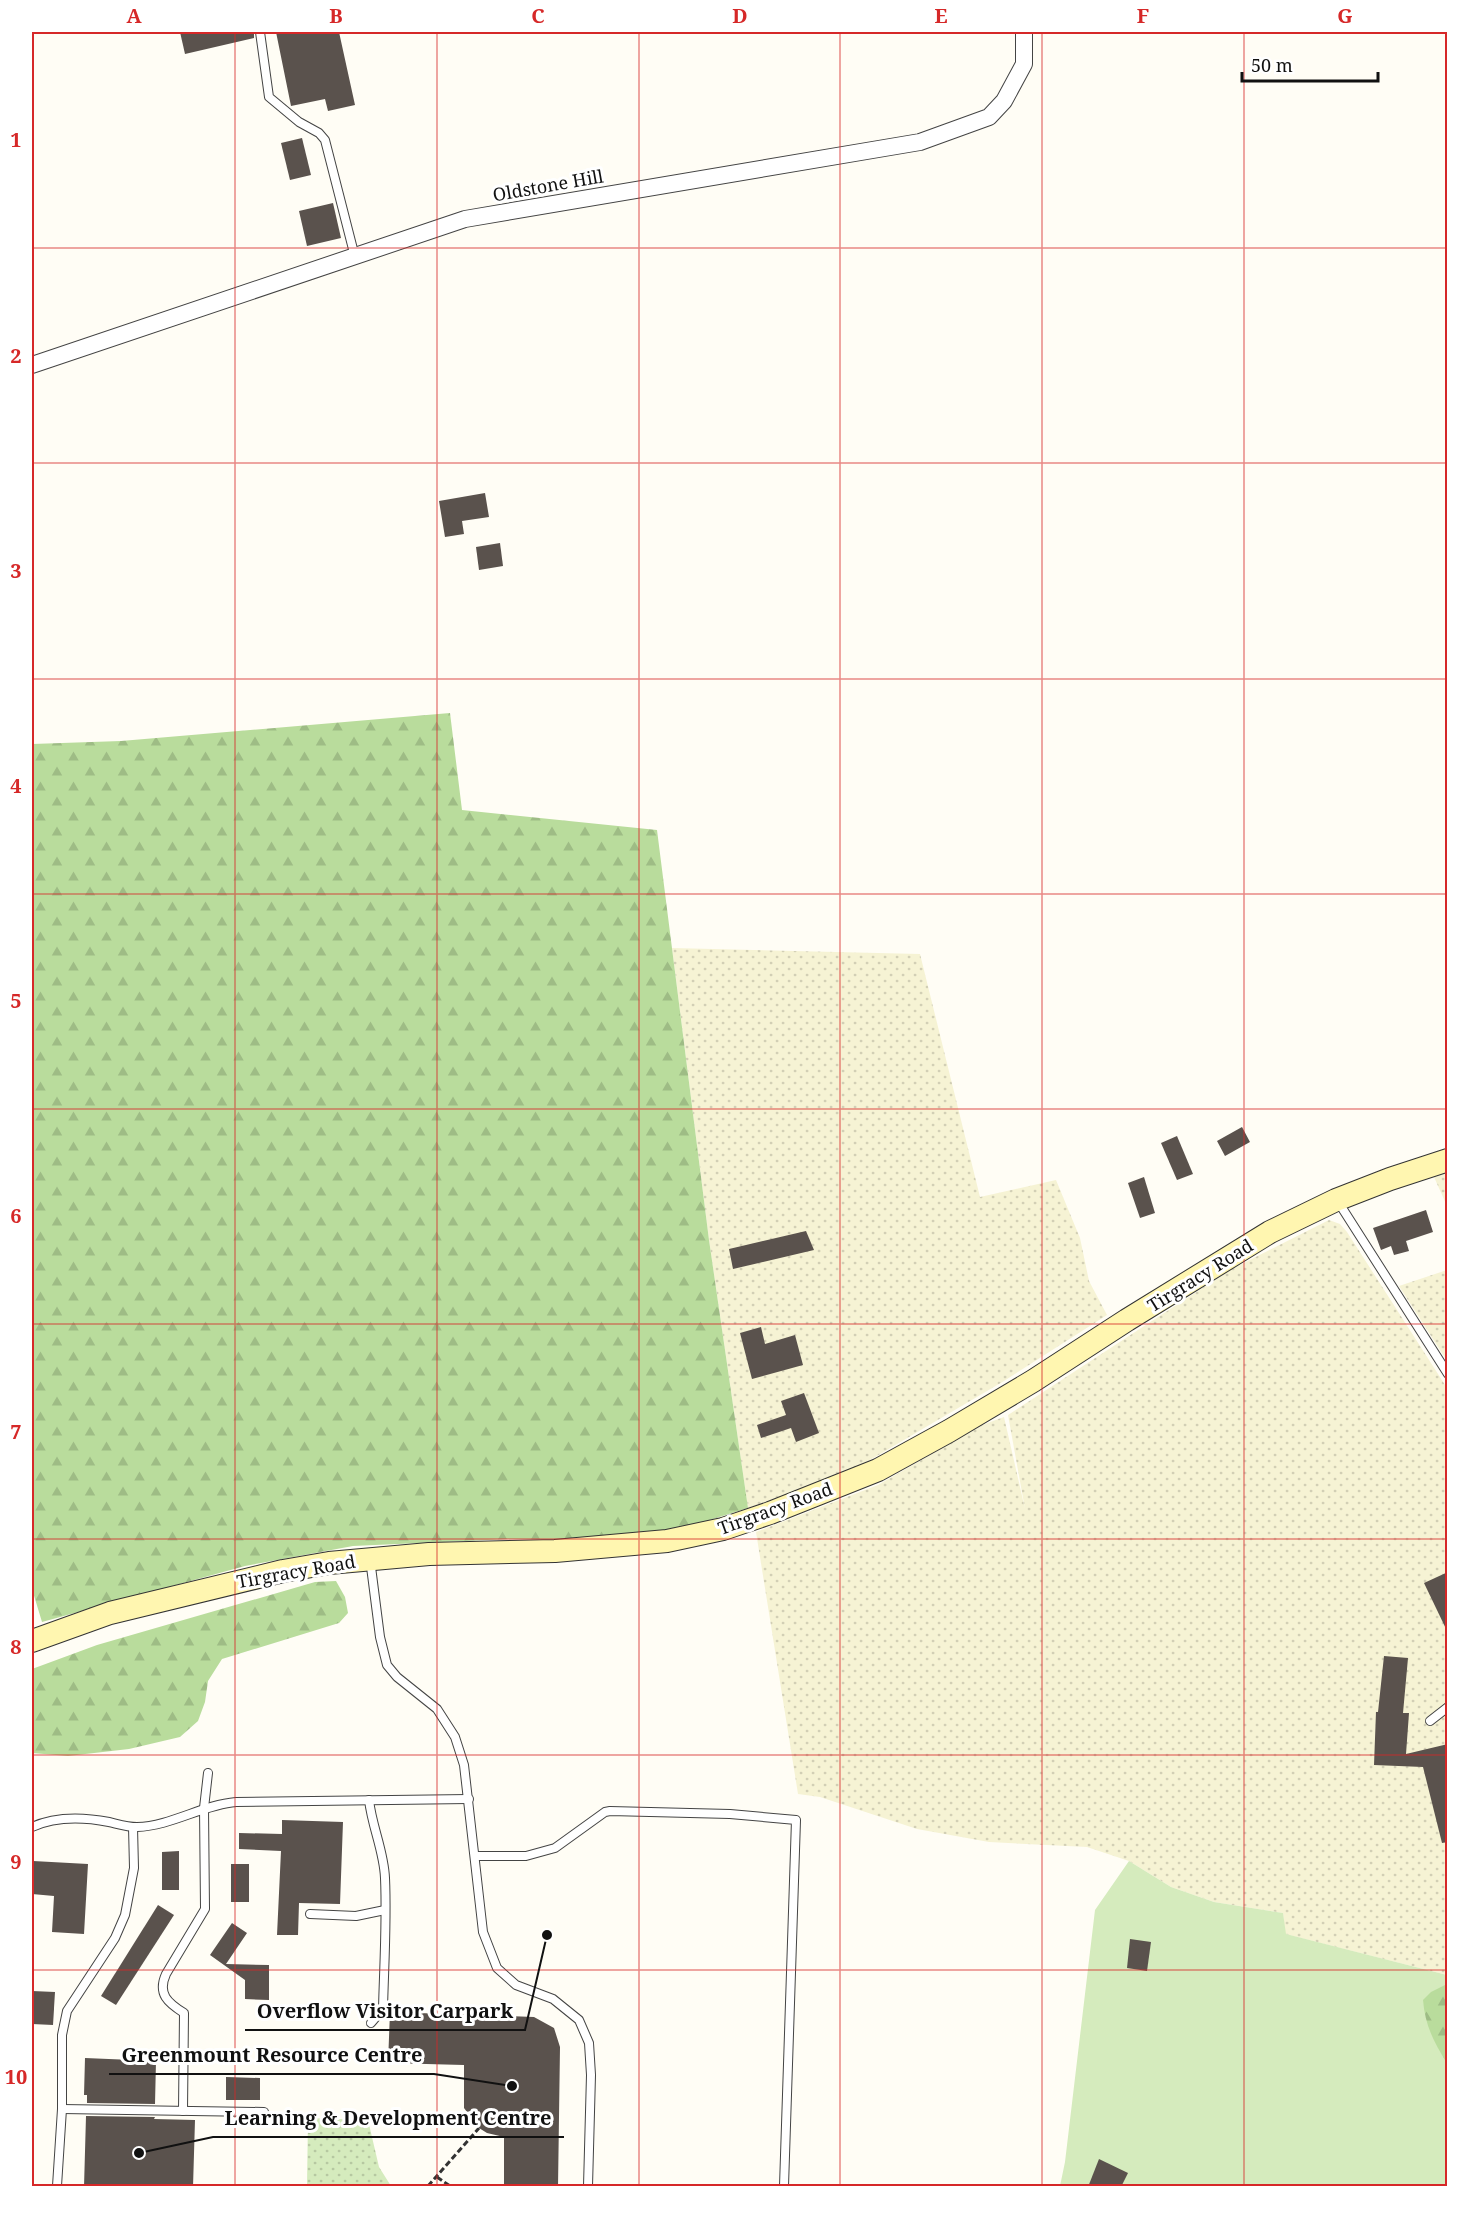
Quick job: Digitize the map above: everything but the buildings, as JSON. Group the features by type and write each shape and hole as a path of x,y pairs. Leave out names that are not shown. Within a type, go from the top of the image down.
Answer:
{"street":[{"name":"Oldstone Hill","path":"32,365 465,219 920,142 989,117 1004,101 1024,64 1024,32"},
{"name":"Tirgracy Road","path":"32,1641 110,1613 283,1571 370,1558 555,1551 667,1541 723,1529 878,1470 1270,1232 1336,1200 1448,1160"}],"lane":[{"path":"260,32 269,97 299,122 319,133 325,140 355,256"},
{"path":"1336,1200 1448,1374"},
{"path":"370,1558 380,1637 387,1665 397,1677 437,1709 455,1737 464,1765 483,1932 497,1968 516,1986 552,1999 579,2020 589,2043 591,2075 588,2187"},
{"path":"1430,1722 1448,1707"},
{"path":"183,2111 184,2013 167,2001 162,1984 205,1909 204,1808 208,1773"},
{"path":"32,1827 64,1818 88,1819 133,1827 158,1824 219,1803 469,1798"},
{"path":"369,1800 370,1816 384,1865 385,1910 383,2009 371,2023"},
{"path":"476,1856 526,1856 555,1848 604,1812 610,1811 730,1814 796,1820 784,2187"},
{"path":"57,2187 62,2109 62,2035 67,2011 115,1938 125,1915 134,1868 133,1827"},
{"path":"310,1914 356,1916 385,1910"},
{"path":"62,2109 264,2112"}],"path":[{"path":"429,2187 479,2128"},
{"path":"437,2177 450,2187"}],"shaded area":[{"path":"672,948 920,954 980,1197 1056,1180 1080,1238 1089,1281 1107,1315 1004,1381 853,1470 748,1508 709,1240"},
{"path":"1448,1173 1447,1206 1434,1177"},
{"path":"1329,1220 1340,1224 1347,1232 1447,1388 1447,1975 1285,1934 1283,1913 1214,1902 1171,1887 1129,1861 1087,1847 989,1842 917,1829 820,1797 798,1794 756,1532 878,1485 982,1425 1004,1417 1025,1509 1008,1415 1230,1270"},
{"path":"1448,1270 1447,1361 1399,1286"}],"green space":[{"path":"450,713 462,810 657,830 709,1240 748,1508 678,1530 597,1540 512,1539 353,1546 245,1566 42,1622 32,1589 32,744 121,741"},
{"path":"336,1581 345,1597 348,1613 339,1623 222,1659 208,1681 205,1702 198,1721 180,1737 129,1749 68,1756 32,1753 32,1669 97,1645 315,1582"},
{"path":"1129,1861 1171,1887 1214,1902 1283,1913 1286,1934 1447,1975 1447,2186 1060,2186 1065,2162 1095,1910"},
{"path":"1447,1984 1447,2063 1431,2033 1423,2000 1431,1992"},
{"path":"308,2118 368,2120 379,2167 391,2186 307,2186"}],"place":[{"name":"Overflow Visitor Carpark","path":"547,1935"},
{"name":"Greenmount Resource Centre","path":"512,2086"},
{"name":"Learning & Development Centre","path":"139,2153"}]}
